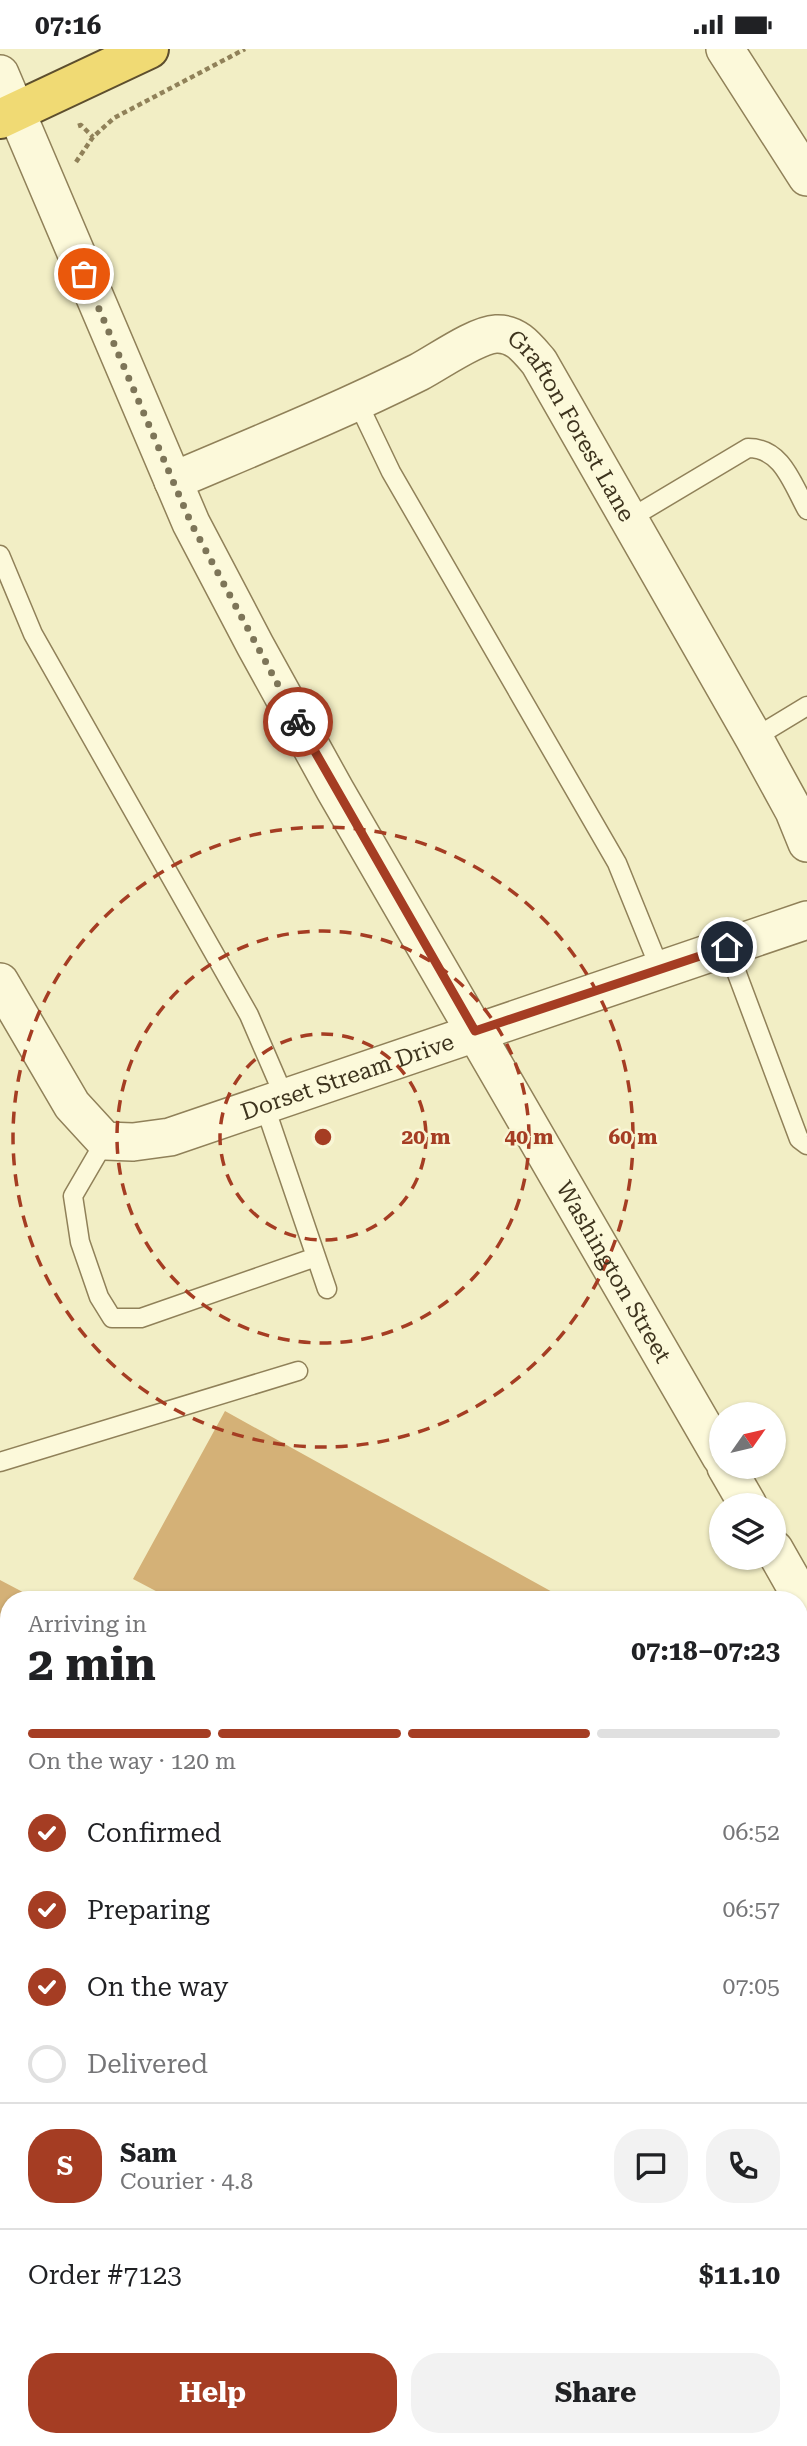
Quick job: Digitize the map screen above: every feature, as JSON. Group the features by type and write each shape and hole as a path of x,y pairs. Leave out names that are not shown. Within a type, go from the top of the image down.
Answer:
{"highway":[{"path":"8,116 149,49"}],"street":[{"path":"725,49 797,139 807,177"},
{"name":"Washington Street","path":"0,74 8,116 191,523 255,646 335,790 709,1436"},
{"name":"Grafton Forest Lane","path":"173,481 357,401 473,342 496,334 519,339 539,362 754,737 794,811 807,843"},
{"name":"Dorset Stream Drive","path":"105,1142 133,1142 170,1137 807,920"},
{"path":"0,982 72,1105 105,1142"},
{"path":"786,1570 798,1591"}],"lane":[{"path":"357,401 391,472 617,863 660,969"},
{"path":"629,519 748,448 762,448 777,458 807,510"},
{"path":"0,555 33,634 249,1015 327,1289"},
{"path":"754,737 807,706"},
{"path":"727,947 799,1139 807,1145"},
{"path":"105,1142 73,1196 80,1243 99,1297 112,1318 141,1318 316,1257"},
{"path":"0,1462 298,1371"}],"path":[{"path":"72,169 93,137 114,118 245,49"},
{"path":"81,125 93,137"}],"building":[{"path":"225,1411 551,1591 156,1591 133,1579"},
{"path":"0,1580 21,1591 0,1591"}],"way so far":[{"path":"84,274 191,523 298,722"}],"route":[{"path":"298,722 475,1031 727,947"}]}
